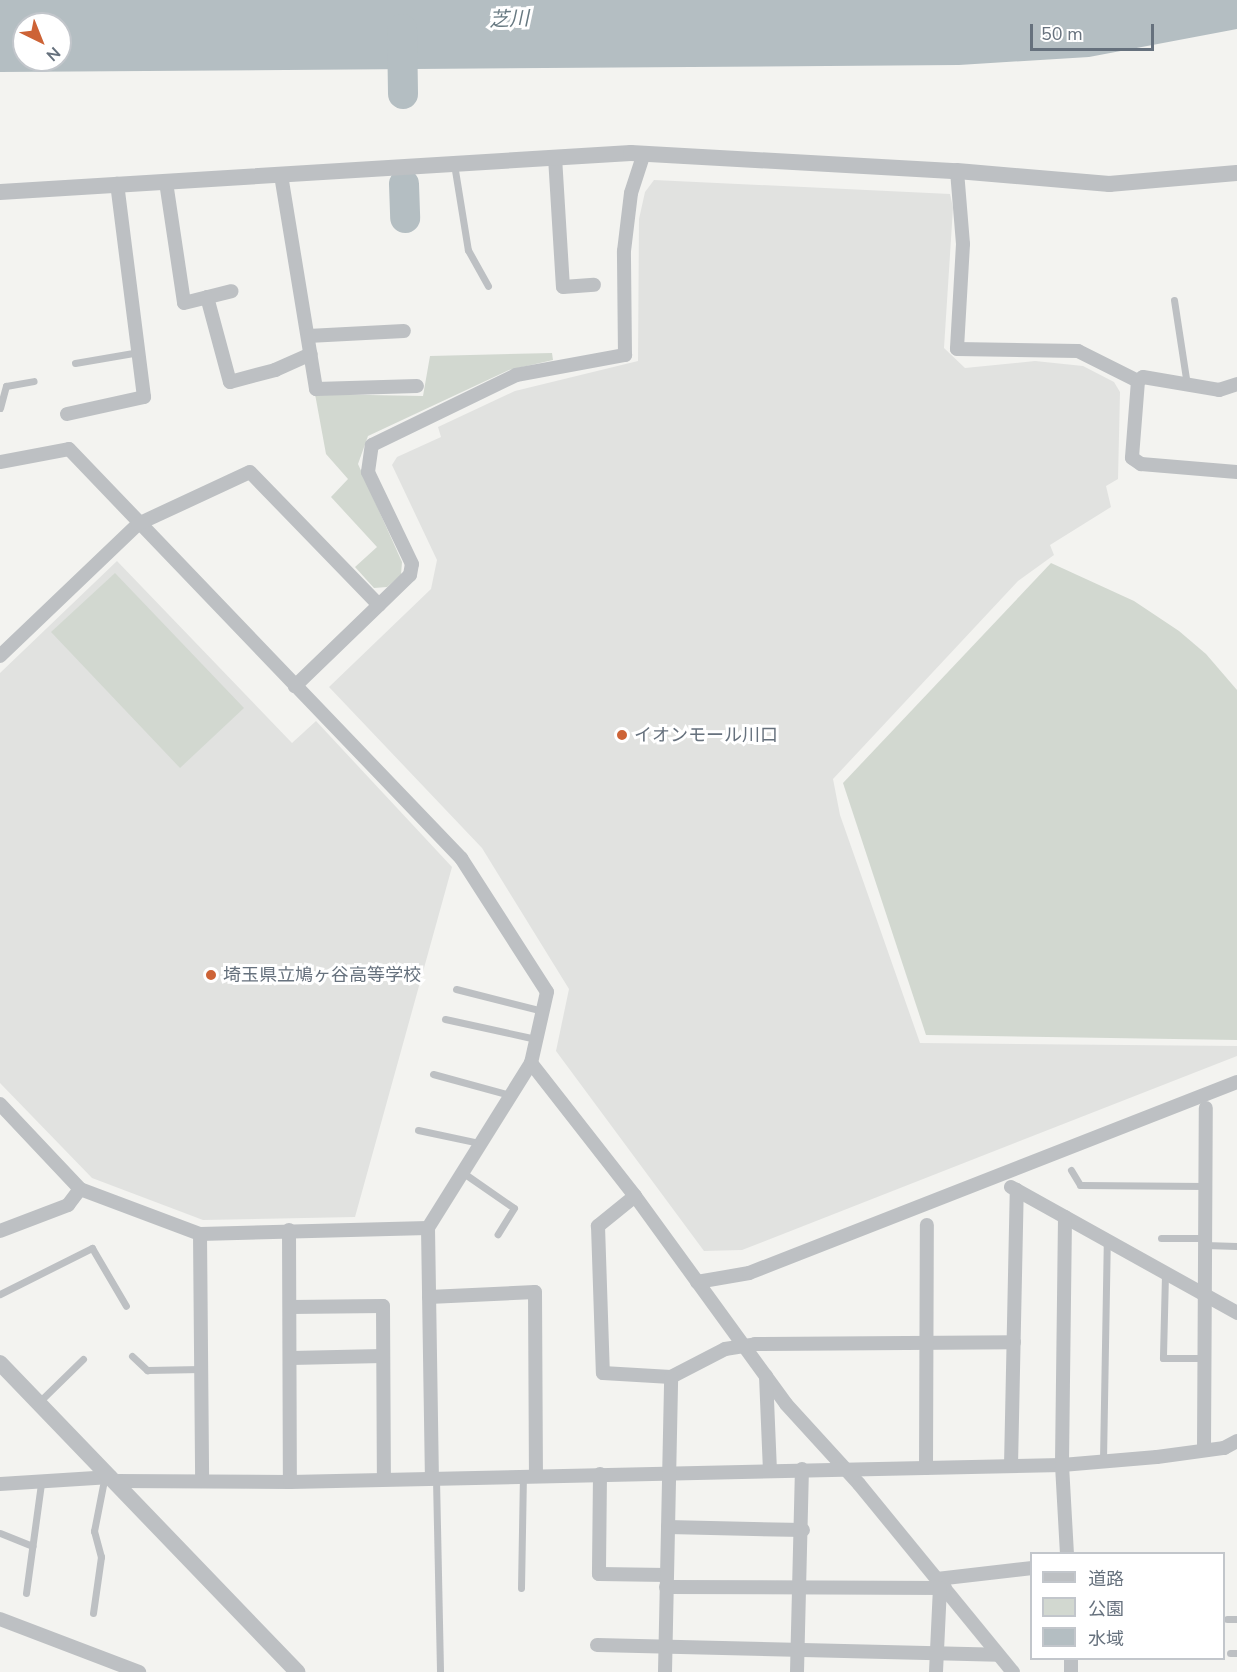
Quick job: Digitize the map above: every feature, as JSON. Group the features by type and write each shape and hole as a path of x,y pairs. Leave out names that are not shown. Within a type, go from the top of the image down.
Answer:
{"street":[{"path":"295,686 410,575 412,564 368,472 372,444 516,375 625,355 624,251 632,193 644,153"},
{"path":"0,192 644,153 957,171 1109,184 1237,172"},
{"path":"555,157 564,287 594,285"},
{"path":"957,171 963,244 957,349 1078,351 1138,381"},
{"path":"281,175 316,389 417,386"},
{"path":"166,182 184,303 232,291"},
{"path":"67,414 144,397 117,184"},
{"path":"207,297 230,382 275,370 311,354"},
{"path":"308,336 404,331"},
{"path":"1237,384 1219,390 1143,377 1138,381 1132,458 1141,464 1237,472"},
{"path":"0,462 69,449 138,524 461,858 547,992 531,1064 479,1143 428,1228 434,1476"},
{"path":"0,656 138,524 250,472 258,476 379,605"},
{"path":"531,1064 539,1068 786,1404 844,1468 1013,1672"},
{"path":"697,1282 748,1273 1237,1082"},
{"path":"0,1104 80,1189 200,1234 428,1228"},
{"path":"1204,1450 1206,1108"},
{"path":"0,1232 68,1205 80,1189"},
{"path":"1011,1466 1014,1189 1237,1313"},
{"path":"635,1196 598,1226 603,1373 671,1377 725,1349 742,1346 848,1341 1014,1342"},
{"path":"1065,1217 1062,1465 1067,1552"},
{"path":"926,1468 927,1225"},
{"path":"289,1230 290,1482"},
{"path":"200,1234 202,1479"},
{"path":"429,1297 535,1292 530,1475"},
{"path":"291,1307 383,1306 384,1479"},
{"path":"291,1358 384,1356"},
{"path":"0,1363 297,1672"},
{"path":"765,1373 770,1470"},
{"path":"665,1672 671,1377"},
{"path":"0,1484 202,1479 290,1482 434,1476 1062,1465 1204,1450 1237,1441"},
{"path":"797,1672 803,1530 802,1469"},
{"path":"600,1474 599,1574 666,1581 799,1589 941,1585 1030,1568"},
{"path":"668,1527 803,1530"},
{"path":"936,1672 941,1585"},
{"path":"0,1619 139,1672"},
{"path":"597,1645 665,1644 937,1651 998,1655"}],"lane":[{"path":"454,164 468,250 488,286"},
{"path":"1174,300 1187,385"},
{"path":"75,363 139,352"},
{"path":"0,408 6,386 34,381"},
{"path":"456,989 543,1011"},
{"path":"445,1019 536,1040"},
{"path":"433,1074 510,1095"},
{"path":"418,1130 479,1143"},
{"path":"1071,1170 1080,1185 1206,1186"},
{"path":"462,1172 514,1208 498,1234"},
{"path":"1161,1238 1237,1246"},
{"path":"1103,1460 1107,1241"},
{"path":"0,1294 92,1248 126,1306"},
{"path":"1165,1274 1163,1358 1204,1358"},
{"path":"132,1356 147,1370 201,1369"},
{"path":"38,1403 83,1359"},
{"path":"521,1588 530,1475"},
{"path":"434,1476 440,1672"},
{"path":"93,1613 101,1557 94,1531 110,1480"},
{"path":"26,1593 40,1484"},
{"path":"0,1533 33,1546"},
{"path":"1227,1619 1237,1619"}],"shaded area":[{"name":"イオンモール川口","path":"654,180 950,194 953,208 944,348 965,368 1035,361 1083,366 1114,382 1120,392 1118,479 1106,486 1111,507 1050,545 1054,555 1018,581 833,779 840,815 920,1043 1237,1046 1237,1056 742,1250 704,1251 556,1051 569,989 482,848 329,687 431,589 437,560 392,465 397,457 441,437 438,427 515,391 638,361 639,219 645,192"},
{"name":"埼玉県立鳩ヶ谷高等学校","path":"117,561 292,743 316,721 452,867 355,1217 203,1220 92,1178 0,1083 0,673"}],"green space":[{"path":"552,353 553,360 509,370 368,436 358,464 402,562 401,575 387,587 374,588 355,567 377,547 331,497 348,479 326,454 315,394 423,396 430,356"},
{"path":"1051,563 1134,601 1179,631 1206,654 1237,690 1237,1040 926,1035 843,783"},
{"path":"115,573 244,708 180,768 51,632"}],"water":[{"name":"芝川","path":"0,0 1237,0 1237,29 1089,57 959,65 72,71 72,12 12,12 12,72 0,72"}],"waterway":[{"path":"402,29 403,94"},
{"path":"404,184 405,218"}],"place":[{"name":"イオンモール川口","path":"622,735"},
{"name":"埼玉県立鳩ヶ谷高等学校","path":"211,975"}]}
